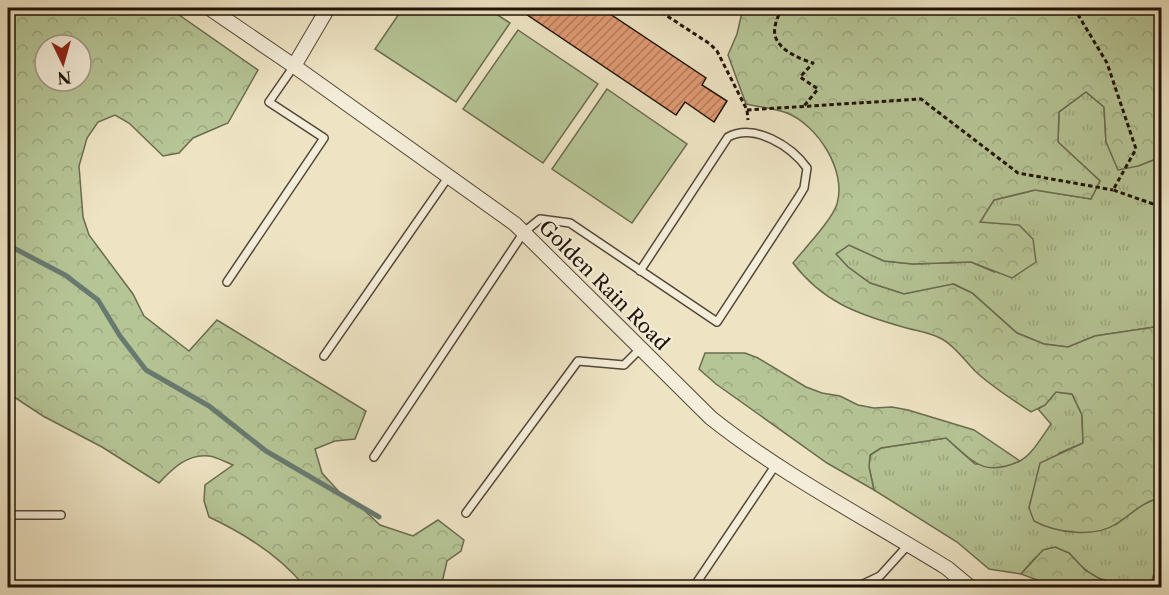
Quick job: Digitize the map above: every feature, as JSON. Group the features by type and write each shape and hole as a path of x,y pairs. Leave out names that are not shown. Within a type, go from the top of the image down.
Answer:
{"street":[{"name":"Golden Rain Road","path":"209,8 449,176 524,232 711,418 745,445 775,466 947,568 971,588"},
{"path":"294,66 328,8"}],"lane":[{"path":"227,282 324,138 270,102 294,66"},
{"path":"374,457 524,232 540,219 570,223 640,272 717,322 798,198 807,178 807,168 800,159 781,145 749,131 728,137 640,272"},
{"path":"324,356 449,176"},
{"path":"466,513 578,361 624,365 640,348"},
{"path":"693,588 775,466"},
{"path":"8,515 61,515"},
{"path":"855,588 880,576 909,544"}],"path":[{"path":"655,8 717,51 747,110 749,131"},
{"path":"782,8 774,34 779,44 793,54 813,63 800,77 818,89 804,106"},
{"path":"1074,8 1107,63 1137,149 1113,190"},
{"path":"747,110 921,99 1018,173 1113,190 1161,207"}],"green space":[{"path":"8,8 169,8 258,70 228,123 193,138 179,153 163,156 129,123 115,115 98,122 87,138 79,166 83,217 89,235 133,294 144,316 189,351 217,320 366,411 355,439 335,441 315,449 322,473 342,495 364,510 380,525 413,536 438,520 464,540 461,551 447,561 441,587 305,587 285,566 261,547 209,517 204,501 205,485 233,465 212,457 194,457 175,468 159,483 102,447 43,416 8,393"},
{"path":"403,8 487,8 510,23 456,102 375,49"},
{"path":"743,8 1161,8 1161,82 1157,85 1161,100 1161,157 1138,166 1118,170 1106,142 1104,107 1086,92 1059,112 1058,142 1100,181 1091,199 1035,190 994,200 980,222 1019,225 1033,239 1036,262 1012,278 971,262 913,264 884,261 849,245 836,254 848,267 870,283 904,294 953,284 972,293 1017,333 1044,344 1068,347 1095,336 1161,326 1161,498 1143,505 1116,524 1097,531 1064,531 1034,521 1029,508 1040,463 1083,443 1082,415 1072,394 1056,392 1045,405 1031,412 982,377 942,339 871,317 842,305 816,288 804,276 793,263 834,211 839,191 838,177 827,150 819,138 798,119 787,113 746,104 728,55 737,34"},
{"path":"518,30 598,84 543,163 463,109"},
{"path":"607,89 687,144 632,223 552,169"},
{"path":"1086,92 1104,107 1106,142 1138,166 1161,157 1161,326 1095,336 1068,347 1044,344 1017,333 972,293 954,284 904,294 870,283 848,267 836,254 849,245 884,261 913,264 971,262 994,272 979,222 994,200 1035,190 1091,199 1100,181 1058,142 1059,112"},
{"path":"705,353 745,353 758,358 806,387 822,393 840,396 858,405 908,410 974,430 1020,461 996,468 987,467 971,460 946,438 881,448 870,455 869,467 874,490 827,463 716,384 699,369"},
{"path":"1056,392 1072,394 1082,415 1083,443 1059,453 1033,494 1029,508 1115,525 1142,505 1161,498 1161,565 1154,574 1150,588 1120,587 1113,582 1098,578 1079,564 1069,553 1036,557 1021,574 989,569 957,542 874,490 869,467 870,455 881,448 946,438 975,464 1004,464 1021,460 1034,448 1051,424 1038,409 1045,405"},
{"path":"1055,547 1069,553 1085,570 1120,587 1056,587 1021,574 1043,550"},
{"path":"1160,565 1161,587 1150,587 1154,574"}],"building":[{"path":"517,8 601,8 706,78 702,85 727,101 714,122 685,102 676,115"}],"waterway":[{"path":"8,245 65,275 98,300 120,336 146,370 209,406 266,451 379,517"}]}
